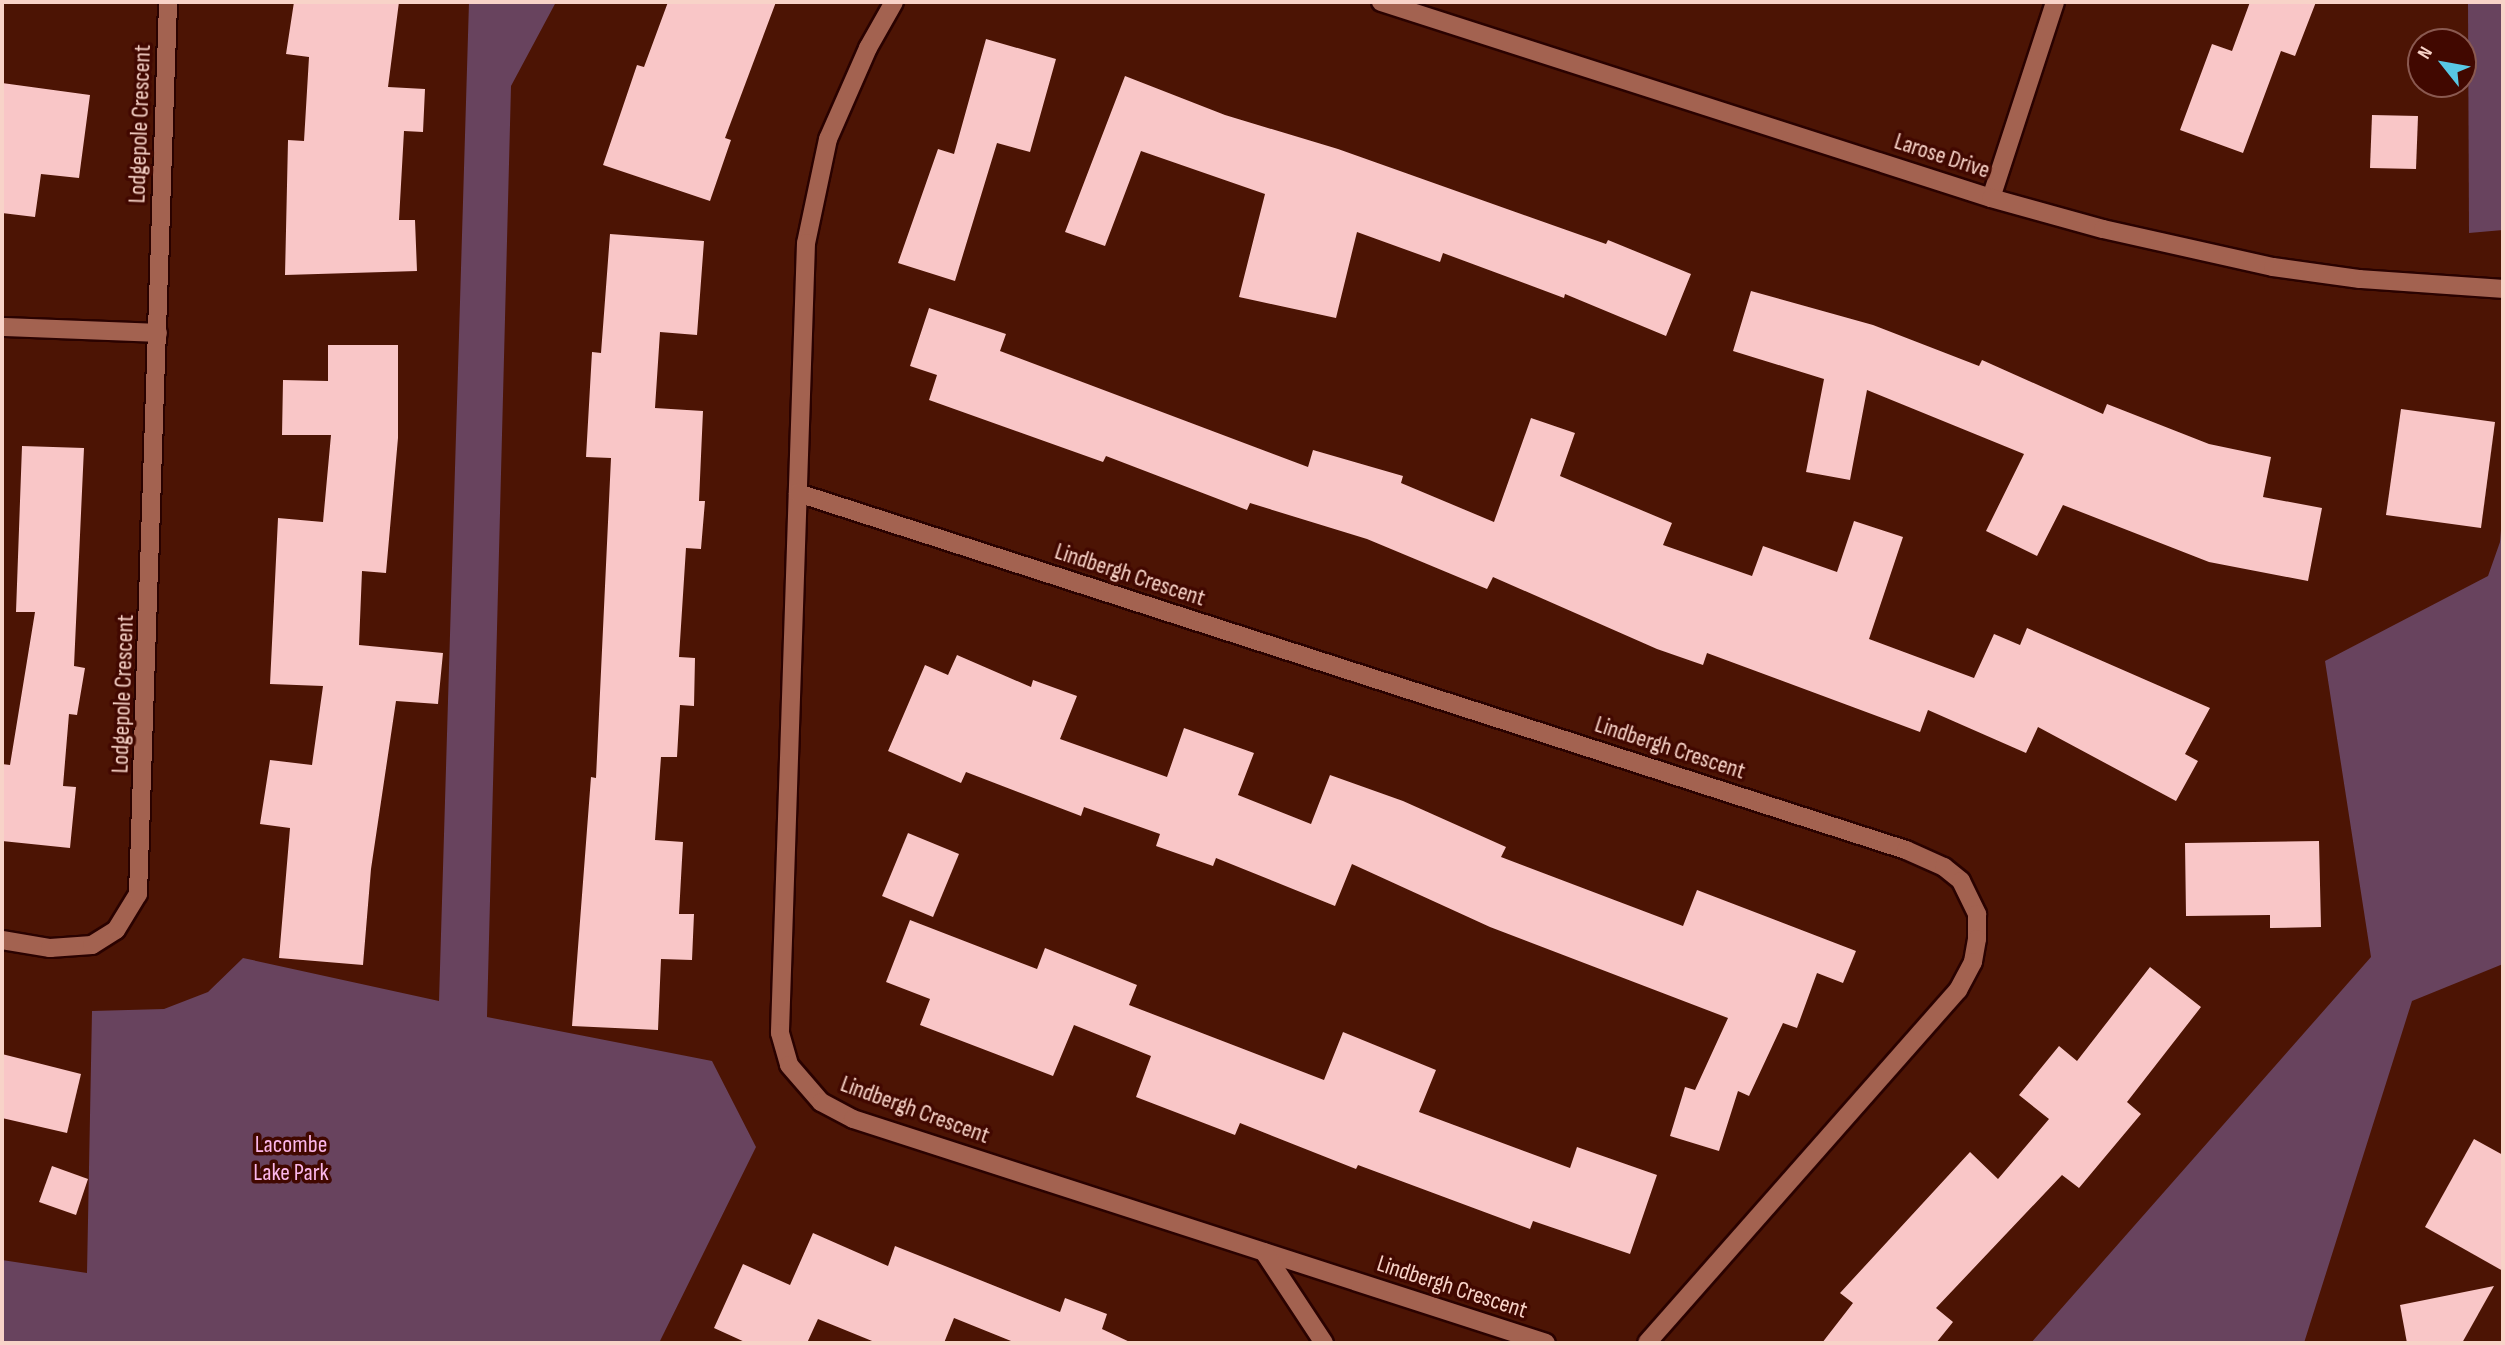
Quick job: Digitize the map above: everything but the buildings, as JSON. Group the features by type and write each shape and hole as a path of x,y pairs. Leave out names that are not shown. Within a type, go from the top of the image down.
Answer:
{"street":[{"name":"Lodgepole Crescent","path":"2,940 50,948 92,945 116,930 138,894 168,2"},
{"name":"Lindbergh Crescent","path":"894,2 849,88 813,193 803,292 780,1033 789,1065 816,1097 853,1119 1546,1343"},
{"name":"Larose Drive","path":"1381,2 1991,198 2103,229 2273,267 2360,279 2503,289"},
{"path":"1991,198 2055,2"},
{"path":"2,327 158,332"},
{"name":"Lindbergh Crescent","path":"798,493 1906,850 1944,867 1961,881 1977,914 1977,939 1973,962 1958,990 1647,1343"},
{"path":"1264,1252 1324,1343"}],"green space":[{"name":"Lacombe Lake Park","path":"469,2 556,2 511,86 487,1017 712,1061 756,1147 659,1343 2,1343 2,1260 87,1273 92,1011 164,1009 208,992 243,958 439,1001"},
{"path":"2468,2 2503,2 2503,230 2469,233 2468,98 2477,98 2477,28 2468,28"},
{"path":"2503,506 2503,964 2412,1001 2304,1343 2031,1343 2371,957 2325,661 2488,576 2500,542"}]}
